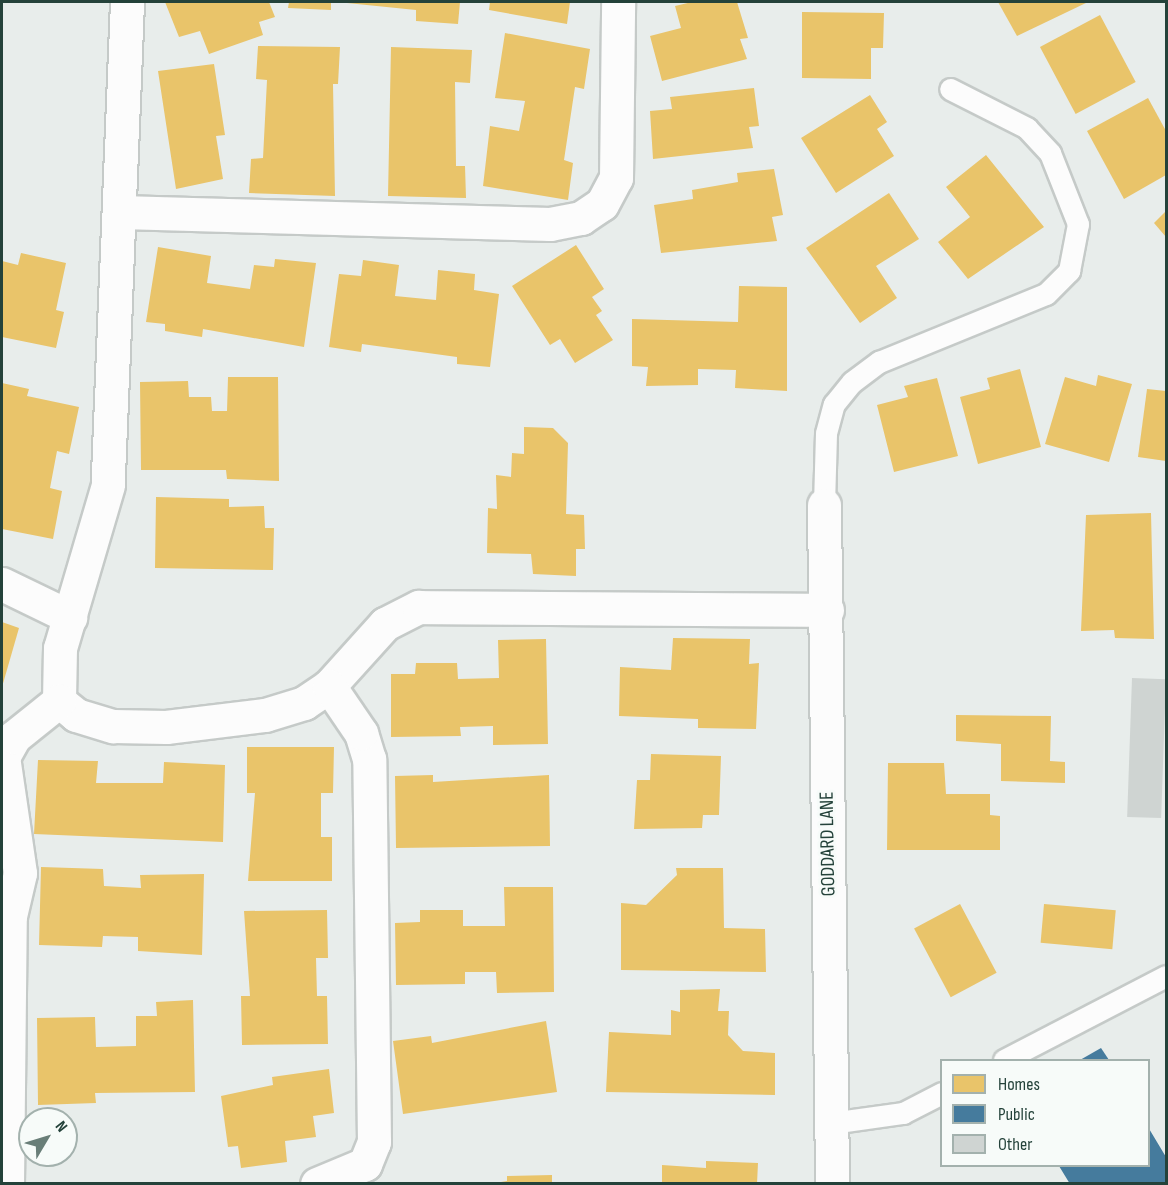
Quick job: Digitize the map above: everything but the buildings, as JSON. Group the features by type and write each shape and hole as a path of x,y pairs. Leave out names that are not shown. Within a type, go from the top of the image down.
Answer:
{"street":[{"path":"59,701 60,648 108,485 127,2"},
{"path":"120,212 550,224 581,218 602,204 616,178 618,2"},
{"name":"GODDARD LANE","path":"824,505 832,1184"},
{"path":"2,584 70,617"},
{"path":"59,701 76,715 113,726 166,727 265,715 304,702 329,686 386,624 419,607 827,610"},
{"path":"317,1184 365,1164 374,1142 369,759 361,733 329,686"},
{"path":"7,1184 10,916 20,873 3,757 14,737 59,701"}],"lane":[{"path":"824,505 826,433 834,404 852,382 879,362 1046,294 1069,271 1078,224 1050,153 1027,128 950,89"},
{"path":"1006,1059 1167,976"},
{"path":"831,1123 903,1113 940,1094"}]}
